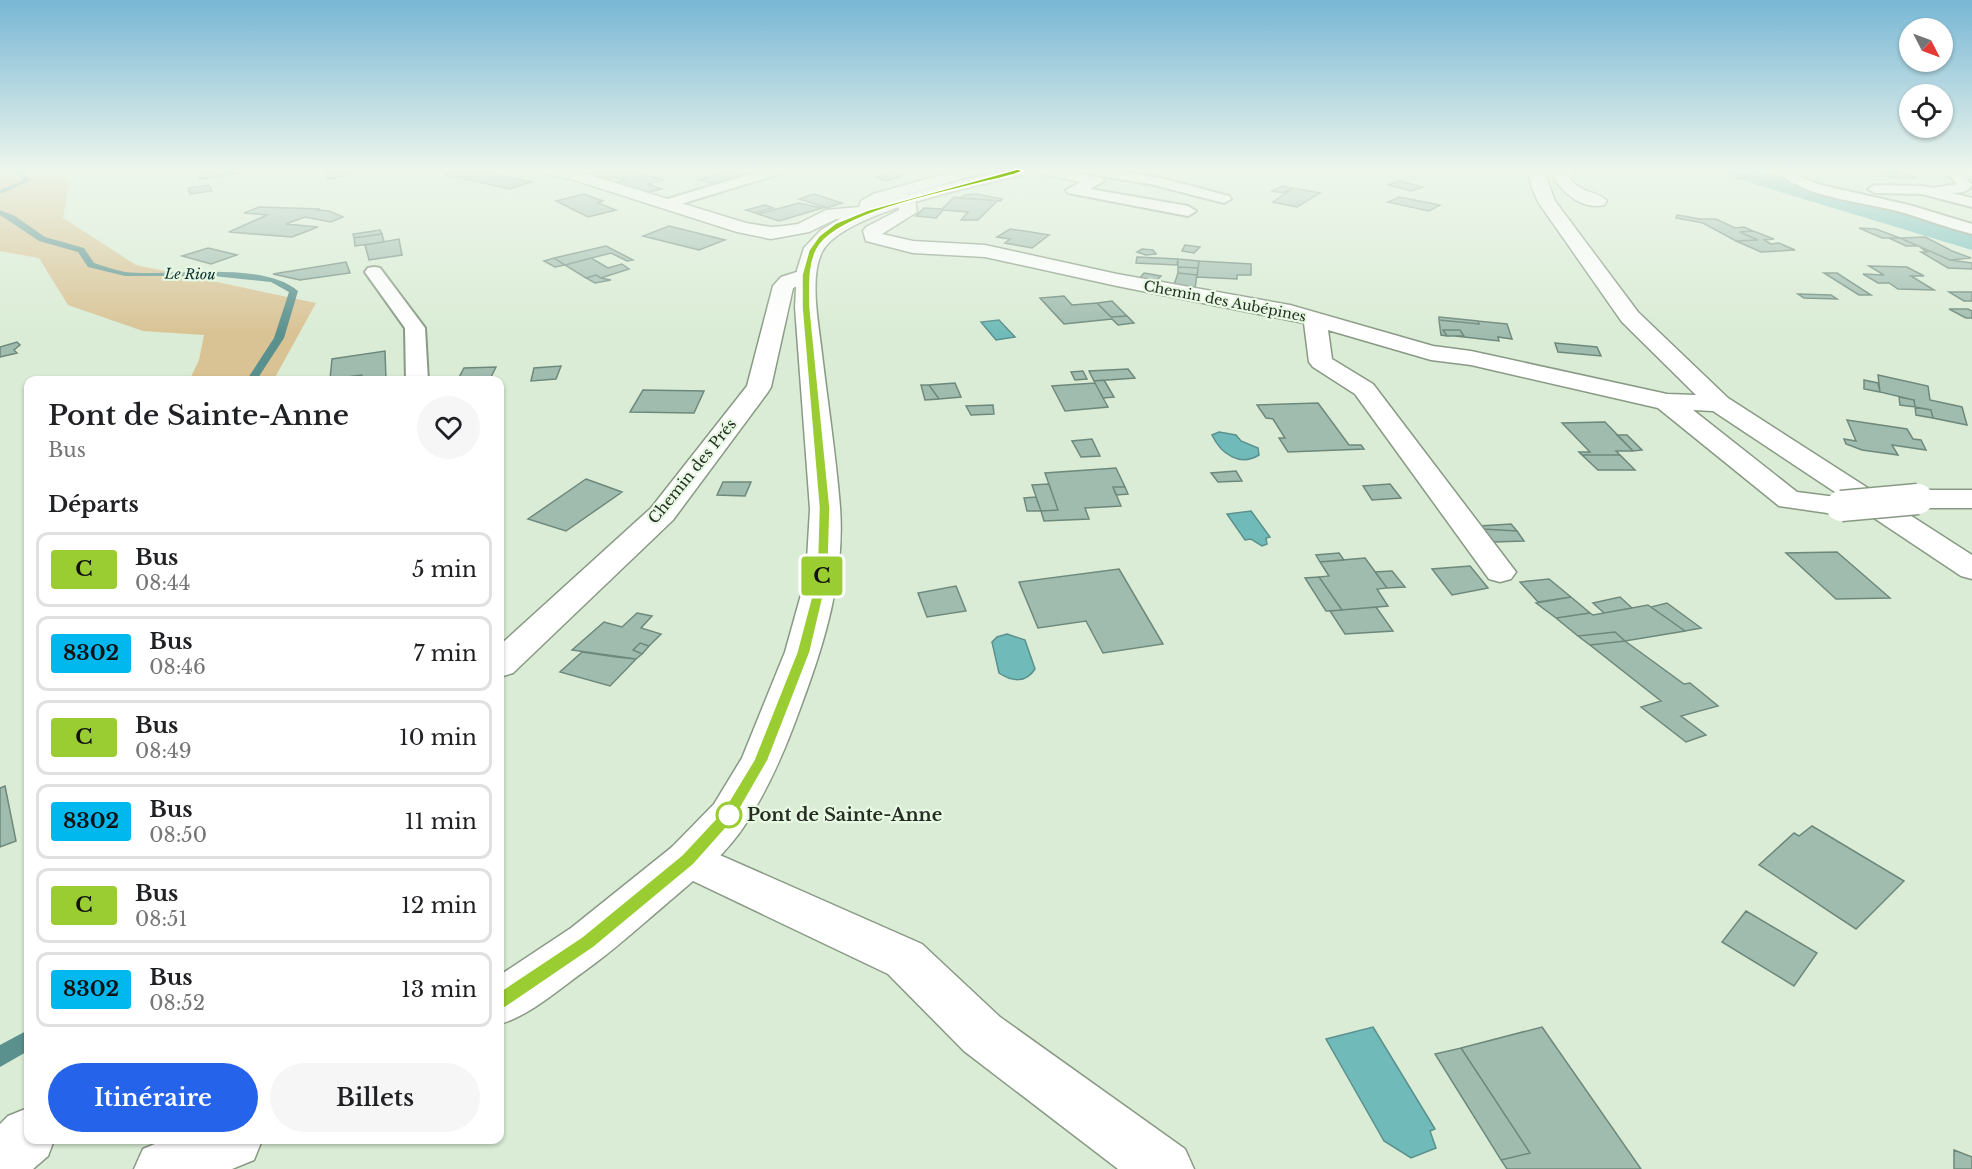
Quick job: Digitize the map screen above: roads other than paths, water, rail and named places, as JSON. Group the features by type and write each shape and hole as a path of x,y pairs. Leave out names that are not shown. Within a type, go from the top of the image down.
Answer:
{"street":[{"path":"735,226 771,233 808,226"},
{"path":"504,999 588,942 688,859 729,815 761,760 804,652 822,576 825,508 806,307 806,275 813,250 822,237 838,226"},
{"name":"Chemin des Aubépines","path":"882,226 872,231 873,237 882,241 913,247 985,251 1117,280 1290,312 1431,353 1471,358 1667,402 1719,403"},
{"path":"1564,226 1630,317 1719,403 1972,569"},
{"name":"Chemin des Prés","path":"504,661 662,514 759,387 780,310 783,286 788,281 806,275"},
{"path":"1315,319 1321,362 1364,389 1500,572"},
{"name":"Chemin des Aubépines","path":"1667,402 1789,500 1842,506 1918,499 1970,499"},
{"path":"688,859 905,960 982,1034 1165,1169"},
{"path":"0,1161 24,1140"},
{"path":"163,1169 224,1144"}],"lane":[{"path":"374,272 415,328 417,376"}],"water":[{"path":"999,320 1015,337 996,340 981,322"},
{"path":"1219,432 1236,435 1241,441 1258,448 1259,455 1245,460 1232,457 1220,448 1212,435"},
{"path":"1251,511 1270,537 1266,538 1267,544 1262,546 1251,539 1245,540 1227,514"},
{"path":"1007,634 1025,640 1035,669 1023,679 1009,678 999,673 992,642 997,637"},
{"path":"1373,1027 1435,1129 1430,1131 1436,1148 1411,1158 1384,1141 1326,1039"}],"waterway":[{"name":"Le Riou","path":"23,226 42,239 81,250 91,265 125,274 213,274 273,280 294,291 279,338 254,376"},
{"path":"1917,226 1972,242"},
{"name":"Le Riou","path":"0,1057 24,1042"}],"place":[{"name":"Pont de Sainte-Anne","path":"729,815"}]}
